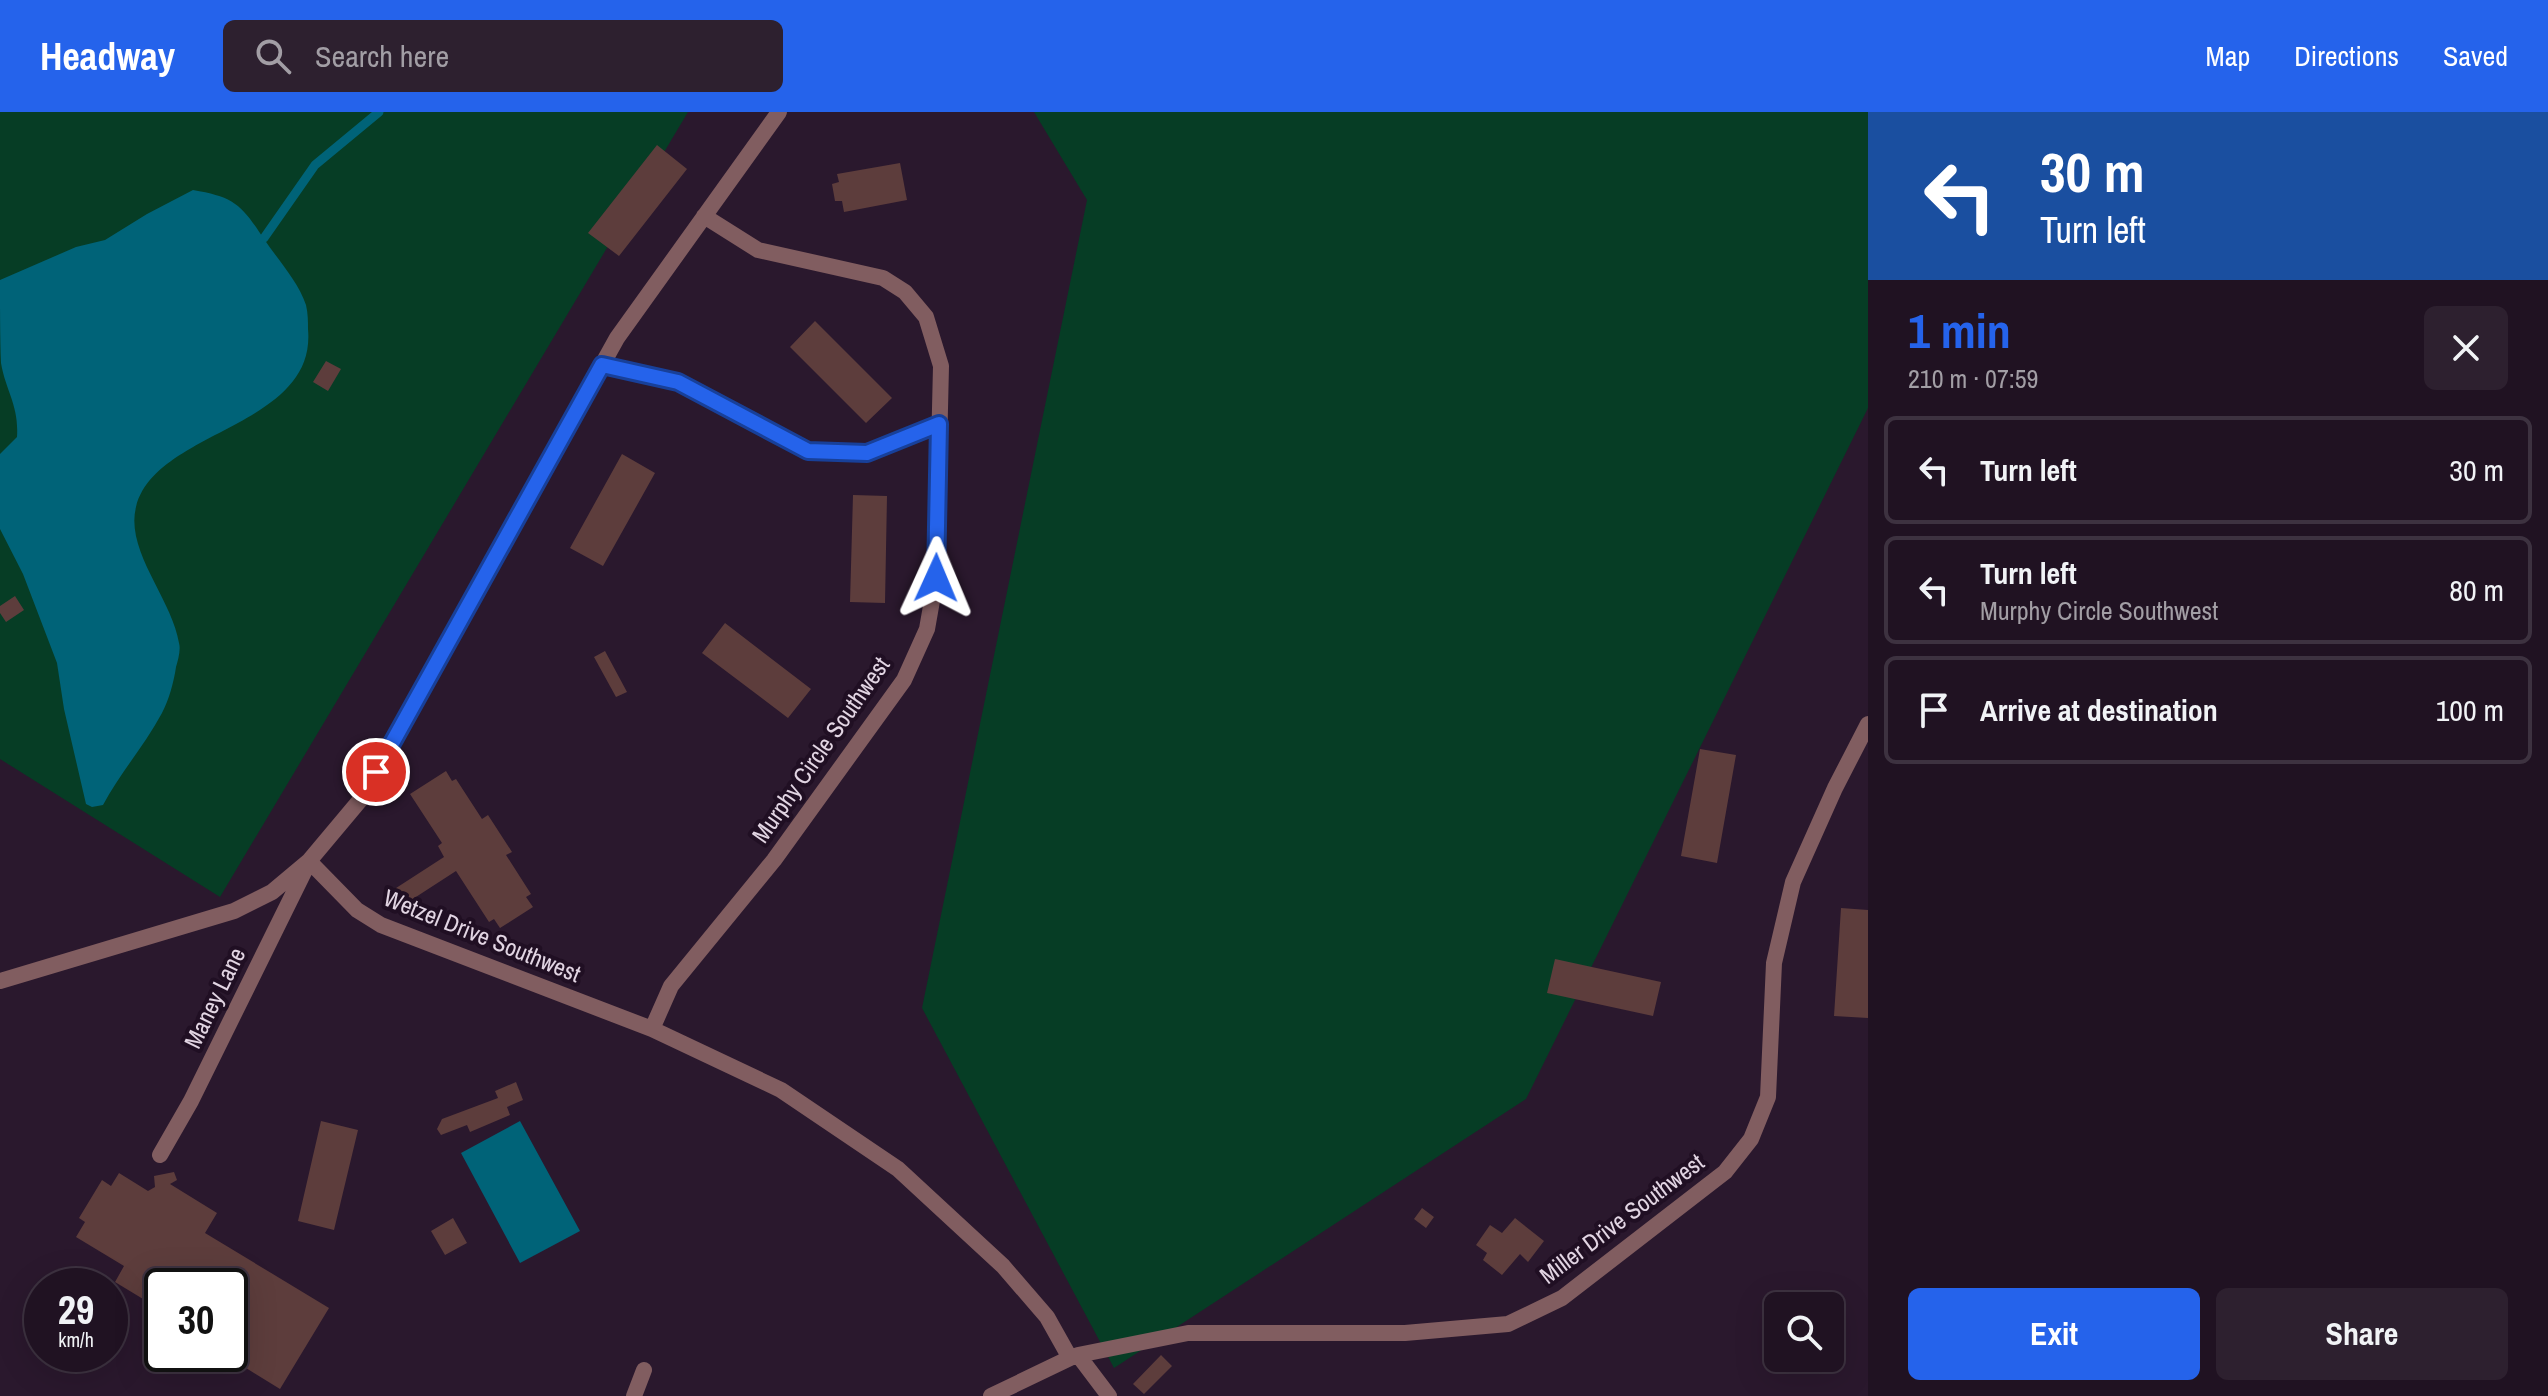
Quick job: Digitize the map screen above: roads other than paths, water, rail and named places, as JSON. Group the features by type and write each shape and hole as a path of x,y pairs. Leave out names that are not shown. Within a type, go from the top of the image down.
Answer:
{"street":[{"path":"0,981 234,911 272,892 309,861 361,799 617,338 779,112"},
{"name":"Murphy Circle Southwest","path":"652,1029 671,986 774,860 904,680 927,629 936,578 941,366 926,317 905,292 883,278 758,250 704,216"},
{"name":"Miller Drive Southwest","path":"1109,1396 1078,1355 1188,1333 1405,1333 1508,1324 1562,1298 1725,1172 1751,1139 1768,1097 1774,963 1793,882 1868,724"},
{"name":"Wetzel Drive Southwest","path":"309,861 357,910 381,925 652,1029"},
{"name":"Maney Lane","path":"160,1155 191,1101 309,861"},
{"path":"652,1029 781,1090 885,1160 1003,1266 1047,1317 1070,1358 991,1396"},
{"path":"634,1396 644,1370"}],"lane":[{"path":"602,365 678,382 808,451 867,453 939,424"}],"water":[{"path":"193,190 227,199 242,210 293,279 307,311 304,362 288,388 263,408 172,460 149,481 136,507 134,524 137,541 175,626 179,655 165,708 103,805 92,807 86,804 64,709 57,663 23,574 0,529 0,454 17,437 17,426 1,363 0,280 76,247 105,240"},
{"path":"520,1121 580,1231 520,1263 461,1153"}],"waterway":[{"path":"264,238 315,165 379,112"}]}
